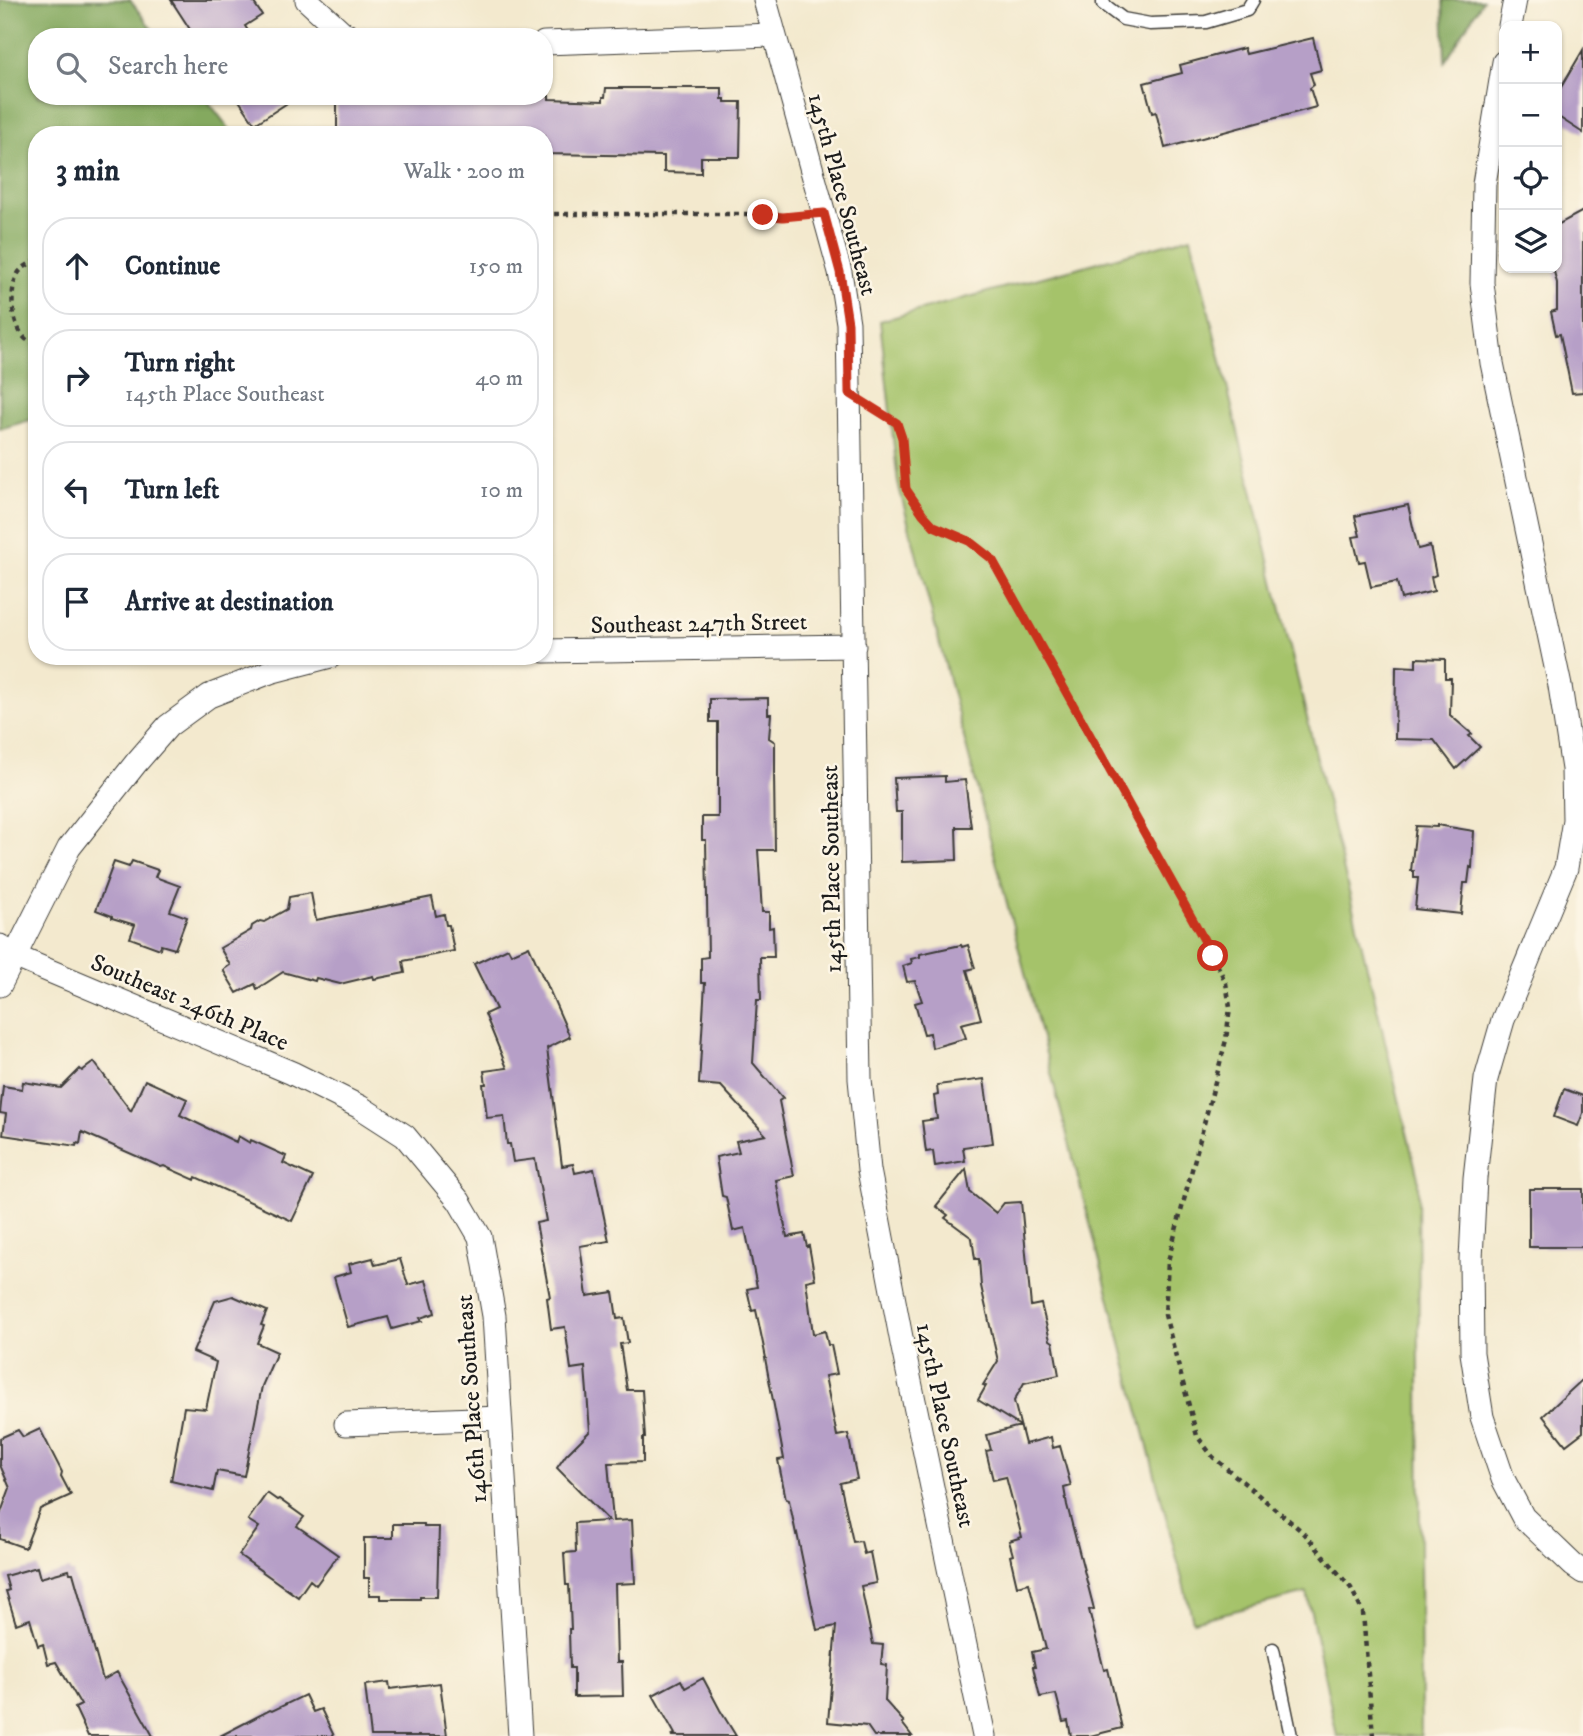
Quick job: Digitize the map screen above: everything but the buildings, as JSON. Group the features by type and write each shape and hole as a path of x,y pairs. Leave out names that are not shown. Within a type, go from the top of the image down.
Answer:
{"street":[{"path":"307,0 338,28"},
{"name":"145th Place Southeast","path":"765,0 840,272 848,323 860,1079 869,1170 903,1348 984,1736"},
{"path":"1511,21 1515,0"},
{"path":"553,44 774,35"},
{"path":"1500,84 1484,184 1482,283 1492,363 1560,686 1573,769 1574,820 1566,868 1503,1020 1486,1079 1475,1178 1471,1259 1472,1353 1482,1417 1503,1479 1524,1517 1583,1572"},
{"name":"Southeast 247th Street","path":"553,651 854,646"},
{"path":"0,985 7,951 69,848 168,726 209,696 270,672 297,665"},
{"name":"Southeast 246th Place","path":"7,951 292,1073 360,1107"},
{"name":"146th Place Southeast","path":"360,1107 405,1136 458,1201 480,1237 494,1315 520,1736"},
{"path":"346,1424 500,1418"}],"lane":[{"path":"1103,0 1103,4 1123,19 1150,24 1206,22 1247,10 1253,0"},
{"path":"1273,1649 1291,1736"}],"path":[{"path":"553,214 750,214 783,217 824,213"},
{"path":"28,265 20,270 12,299 16,323 28,341"},
{"path":"849,393 897,423 902,438 906,489 923,514 934,526 969,541 992,559 1226,983 1230,1007 1226,1040 1168,1261 1165,1315 1197,1436 1213,1457 1304,1533 1351,1588 1363,1614 1373,1736"}],"green space":[{"path":"0,0 130,0 151,28 28,28 28,105 211,105 227,126 28,126 28,421 0,429"},
{"path":"1443,0 1483,0 1445,62"},
{"path":"1191,237 1418,1178 1421,1736 1337,1736 1307,1593 1193,1621 898,483 880,321"}],"route":[{"path":"763,215 783,217 824,213 840,272 848,323 849,393 897,423 902,438 906,489 923,514 934,526 969,541 992,559 1213,956"}]}
